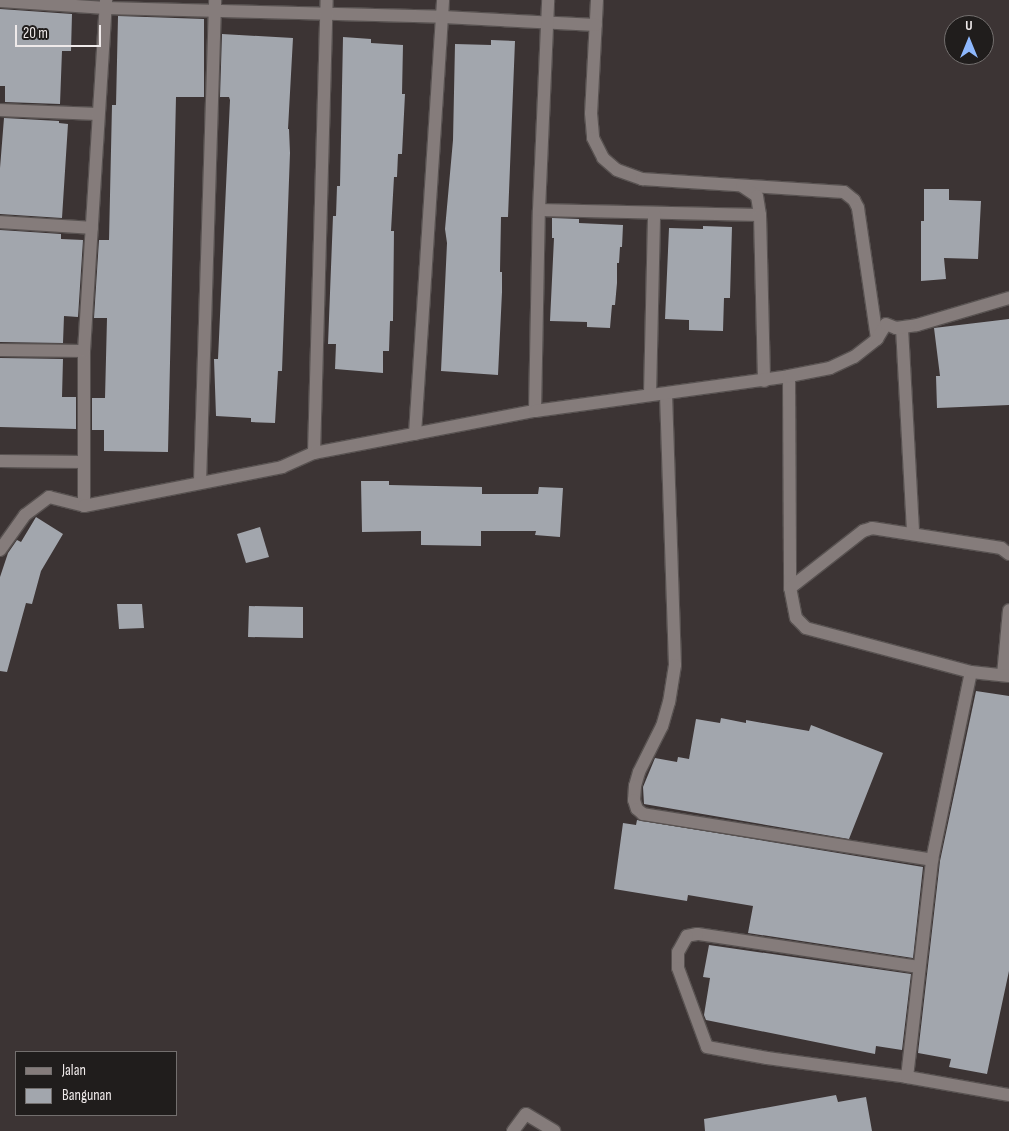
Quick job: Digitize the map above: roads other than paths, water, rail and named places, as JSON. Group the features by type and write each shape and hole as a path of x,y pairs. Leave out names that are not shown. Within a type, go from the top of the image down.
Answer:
{"street":[{"path":"314,453 327,0"},
{"path":"415,434 443,0"},
{"path":"535,411 539,210 548,0"},
{"path":"597,0 591,113 593,138 603,158 617,170 642,179 837,190 844,192 854,200 858,208 877,338"},
{"path":"0,1 215,6 326,14 548,21 596,25"},
{"path":"84,506 84,351 106,4"},
{"path":"200,482 215,6"},
{"path":"0,110 98,114"},
{"path":"737,184 752,191 757,196 760,215 764,381"},
{"path":"539,210 760,215"},
{"path":"650,396 654,213"},
{"path":"0,222 92,228"},
{"path":"0,550 25,515 49,498 84,506 282,467 314,453 535,411 764,381 830,368 854,357 877,338 886,324 902,328 945,318 1009,298"},
{"path":"902,328 913,533"},
{"path":"0,350 84,351"},
{"path":"789,376 790,588 796,618 806,628 971,672 1006,676 1009,610"},
{"path":"666,394 675,665 670,696 662,726 639,772 635,786 634,800 638,809 643,814 932,860"},
{"path":"0,461 83,462"},
{"path":"790,588 863,531 872,528 1001,548 1009,554"},
{"path":"907,1077 932,860 971,672"},
{"path":"919,967 697,934 687,936 678,952 678,968 707,1046 767,1058 907,1077 1009,1095"},
{"path":"513,1131 526,1114 554,1131"}]}
